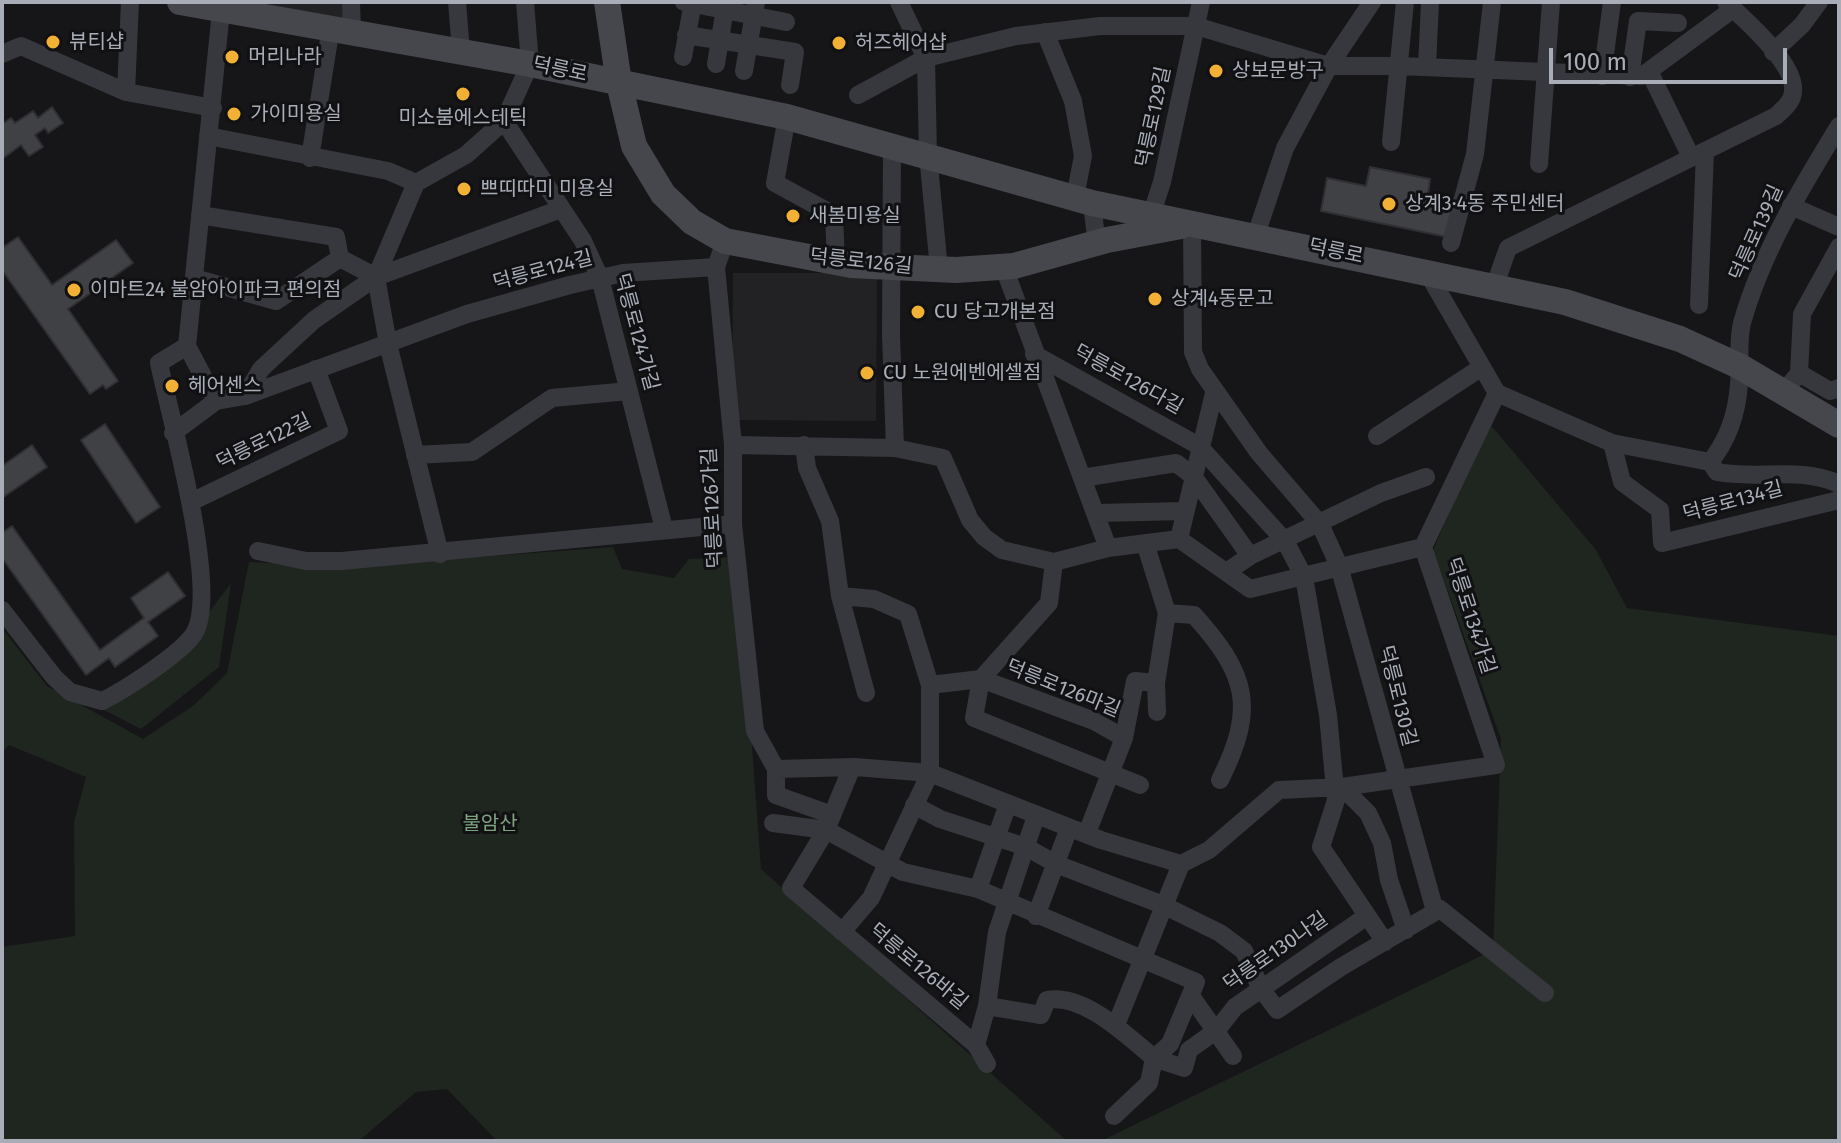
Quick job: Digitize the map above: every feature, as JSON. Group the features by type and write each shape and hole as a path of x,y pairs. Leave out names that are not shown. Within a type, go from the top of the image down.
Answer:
{"main road":[{"name":"덕릉로","path":"180,2 342,28 787,117 1083,200 1495,285 1622,318 1680,339 1739,366 1792,382 1839,425"},
{"name":"덕릉로126길","path":"607,2 619,83 634,146 663,194 692,222 725,241 836,263 939,269 1003,265 1192,224"}],"street":[{"path":"126,92 130,2"},
{"path":"310,158 351,2"},
{"path":"457,2 461,51"},
{"path":"440,554 388,344 376,277 416,183 466,155 504,121 530,64 525,2"},
{"path":"899,2 926,58 928,155 939,269"},
{"name":"덕릉로129길","path":"1151,216 1162,182 1201,2"},
{"path":"1256,235 1285,148 1329,66 1372,2"},
{"path":"1391,142 1405,2"},
{"path":"1427,67 1430,2"},
{"path":"1451,243 1475,154 1487,70 1492,2"},
{"path":"1539,164 1551,2"},
{"path":"1602,76 1612,2"},
{"path":"1773,52 1802,25 1819,2"},
{"path":"683,57 690,3 755,9 786,22"},
{"path":"858,95 926,58 1081,27 1196,26 1329,66 1427,67 1630,77 1649,71 1729,4 1773,52 1793,83 1794,95 1788,104 1776,116 1508,248 1495,285"},
{"path":"716,64 725,6"},
{"path":"744,71 755,9"},
{"path":"173,433 216,401 187,346 221,11"},
{"path":"1630,77 1638,21 1678,23"},
{"path":"1045,32 1073,101 1083,156 1083,200 1097,246"},
{"path":"686,35 795,52 790,85"},
{"path":"2,54 21,46 126,92 213,108"},
{"path":"1649,71 1698,154 1699,305"},
{"path":"787,117 775,183 834,215 836,263"},
{"name":"덕릉로124가길","path":"504,121 583,241 600,278 664,529"},
{"name":"덕릉로139길","path":"1739,366 1738,346 1743,322 1791,206 1839,126"},
{"path":"208,136 388,171 416,183"},
{"path":"892,145 895,448"},
{"path":"1791,206 1839,227"},
{"path":"245,396 261,369 314,320 376,277 561,209"},
{"path":"200,215 336,237 340,258"},
{"name":"덕릉로130길","path":"1181,864 1209,850 1279,790 1396,778 1339,566 1320,524 1259,453 1214,393 1193,352 1192,224"},
{"name":"덕릉로126가길","path":"725,241 716,267 733,445 733,524 755,731 776,769 776,795 829,823 855,846 889,863"},
{"path":"1839,247 1802,314 1792,382 1830,391 1839,388"},
{"path":"340,258 376,277"},
{"path":"194,278 276,301 340,258"},
{"path":"1003,265 1108,548"},
{"name":"덕릉로124길","path":"216,401 245,396 467,314 600,278 623,273 716,267"},
{"path":"1427,272 1497,393"},
{"path":"2,610 54,677 70,692 102,701 127,689 193,635 199,622 193,501 173,433 159,363 187,346"},
{"name":"덕릉로126다길","path":"1034,354 1199,446 1285,541 1304,577"},
{"path":"1710,462 1726,442 1739,385 1739,366"},
{"path":"1377,436 1482,367"},
{"name":"덕릉로122길","path":"193,501 339,431 316,369"},
{"path":"415,455 472,452 552,398 629,391"},
{"path":"1179,539 1214,393"},
{"name":"덕릉로134길","path":"1497,393 1612,443 1710,462 1717,472 1743,477 1800,473 1839,484"},
{"name":"덕릉로134가길","path":"1396,778 1496,765 1423,547 1497,393"},
{"name":"덕릉로134길","path":"1612,443 1622,482 1660,510 1662,543 1839,500"},
{"path":"733,445 895,448 943,458 970,520 984,537 1002,550 1054,562 1108,548 1179,539 1250,589 1423,547"},
{"path":"804,445 807,468 830,521 840,596 866,693"},
{"path":"1082,478 1176,463 1193,476 1250,556"},
{"path":"1228,571 1250,556 1381,493 1426,477"},
{"path":"1097,513 1185,511"},
{"path":"258,551 306,561 440,554 733,524"},
{"path":"1145,543 1167,613 1156,683 1157,712"},
{"path":"930,685 981,679 1049,603 1054,562"},
{"path":"1304,577 1339,786 1321,847 1385,942"},
{"path":"840,596 874,599 908,614 930,685 930,773"},
{"path":"1167,613 1194,615 1210,632 1240,686 1244,716 1238,744 1220,780"},
{"name":"덕릉로126마길","path":"1124,738 1094,721 981,679 974,718 1140,785"},
{"name":"덕릉로126마길","path":"1036,916 1056,864 1111,774 1124,738 1135,681 1156,683"},
{"path":"776,769 852,767 930,773 1036,816 1181,864 1116,1025"},
{"path":"842,932 791,888 829,823 852,767"},
{"name":"덕릉로126바길","path":"930,773 871,898 842,932 976,1045 987,1064"},
{"path":"1396,778 1435,911"},
{"path":"1339,786 1368,813 1382,843 1389,880 1406,930"},
{"path":"978,889 1008,804"},
{"path":"914,805 940,819 1026,847 1056,864 1163,905 1220,933 1244,951 1277,1010 1440,909 1545,993"},
{"path":"976,1045 987,1006 997,932 1005,901 1036,816"},
{"name":"덕릉로126가길","path":"773,823 829,823"},
{"path":"889,863 922,876 978,889 1196,982 1170,1044 1154,1058 1149,1083 1114,1116"},
{"name":"덕릉로130나길","path":"1154,1058 1184,1068 1189,1050 1217,1030 1235,1007 1367,916"},
{"path":"1191,996 1233,1056"},
{"path":"987,1006 1041,1015 1047,1000 1061,997 1116,1025 1154,1058"}],"shaded area":[{"path":"250,2 345,2 344,22"},
{"path":"733,273 877,273 876,421 732,420"}],"green space":[{"path":"1489,423 1596,550 1627,608 1839,636 1839,1141 1101,1141 1493,950 1501,739 1433,550"},
{"name":"불암산","path":"613,547 622,569 674,578 689,559 738,557 761,869 1067,1141 497,1141 447,1089 416,1092 359,1141 2,1141 2,947 75,936 74,822 86,777 9,745 2,752 2,628 47,686 143,739 193,706 227,673 249,562 344,567"},
{"path":"231,583 219,667 141,729 96,706 194,632"}],"building":[{"path":"52,107 63,123 48,133 45,128 35,135 43,147 29,156 21,145 2,159 2,124 11,118 15,123 33,111 38,118"},
{"name":"상계3·4동 주민센터","path":"1370,167 1430,179 1428,194 1455,199 1447,237 1321,211 1327,178 1366,186"},
{"path":"18,237 52,285 116,240 133,263 68,309 118,381 106,389 103,385 90,394 2,270 2,248"},
{"path":"105,424 160,507 136,523 81,440"},
{"path":"32,445 47,467 2,498 2,466"},
{"path":"12,526 100,650 144,618 131,598 168,572 185,596 148,622 158,636 115,667 109,658 86,675 2,558 2,533"}],"place":[{"name":"뷰티샵","path":"53,42"},
{"name":"허즈헤어샵","path":"839,43"},
{"name":"머리나라","path":"232,57"},
{"name":"상보문방구","path":"1216,71"},
{"name":"미소붐에스테틱","path":"463,94"},
{"name":"가이미용실","path":"234,114"},
{"name":"쁘띠따미 미용실","path":"464,189"},
{"name":"상계3·4동 주민센터","path":"1389,204"},
{"name":"새봄미용실","path":"793,216"},
{"name":"이마트24 불암아이파크 편의점","path":"74,290"},
{"name":"상계4동문고","path":"1155,299"},
{"name":"CU 당고개본점","path":"918,312"},
{"name":"CU 노원에벤에셀점","path":"867,373"},
{"name":"헤어센스","path":"172,386"}]}
